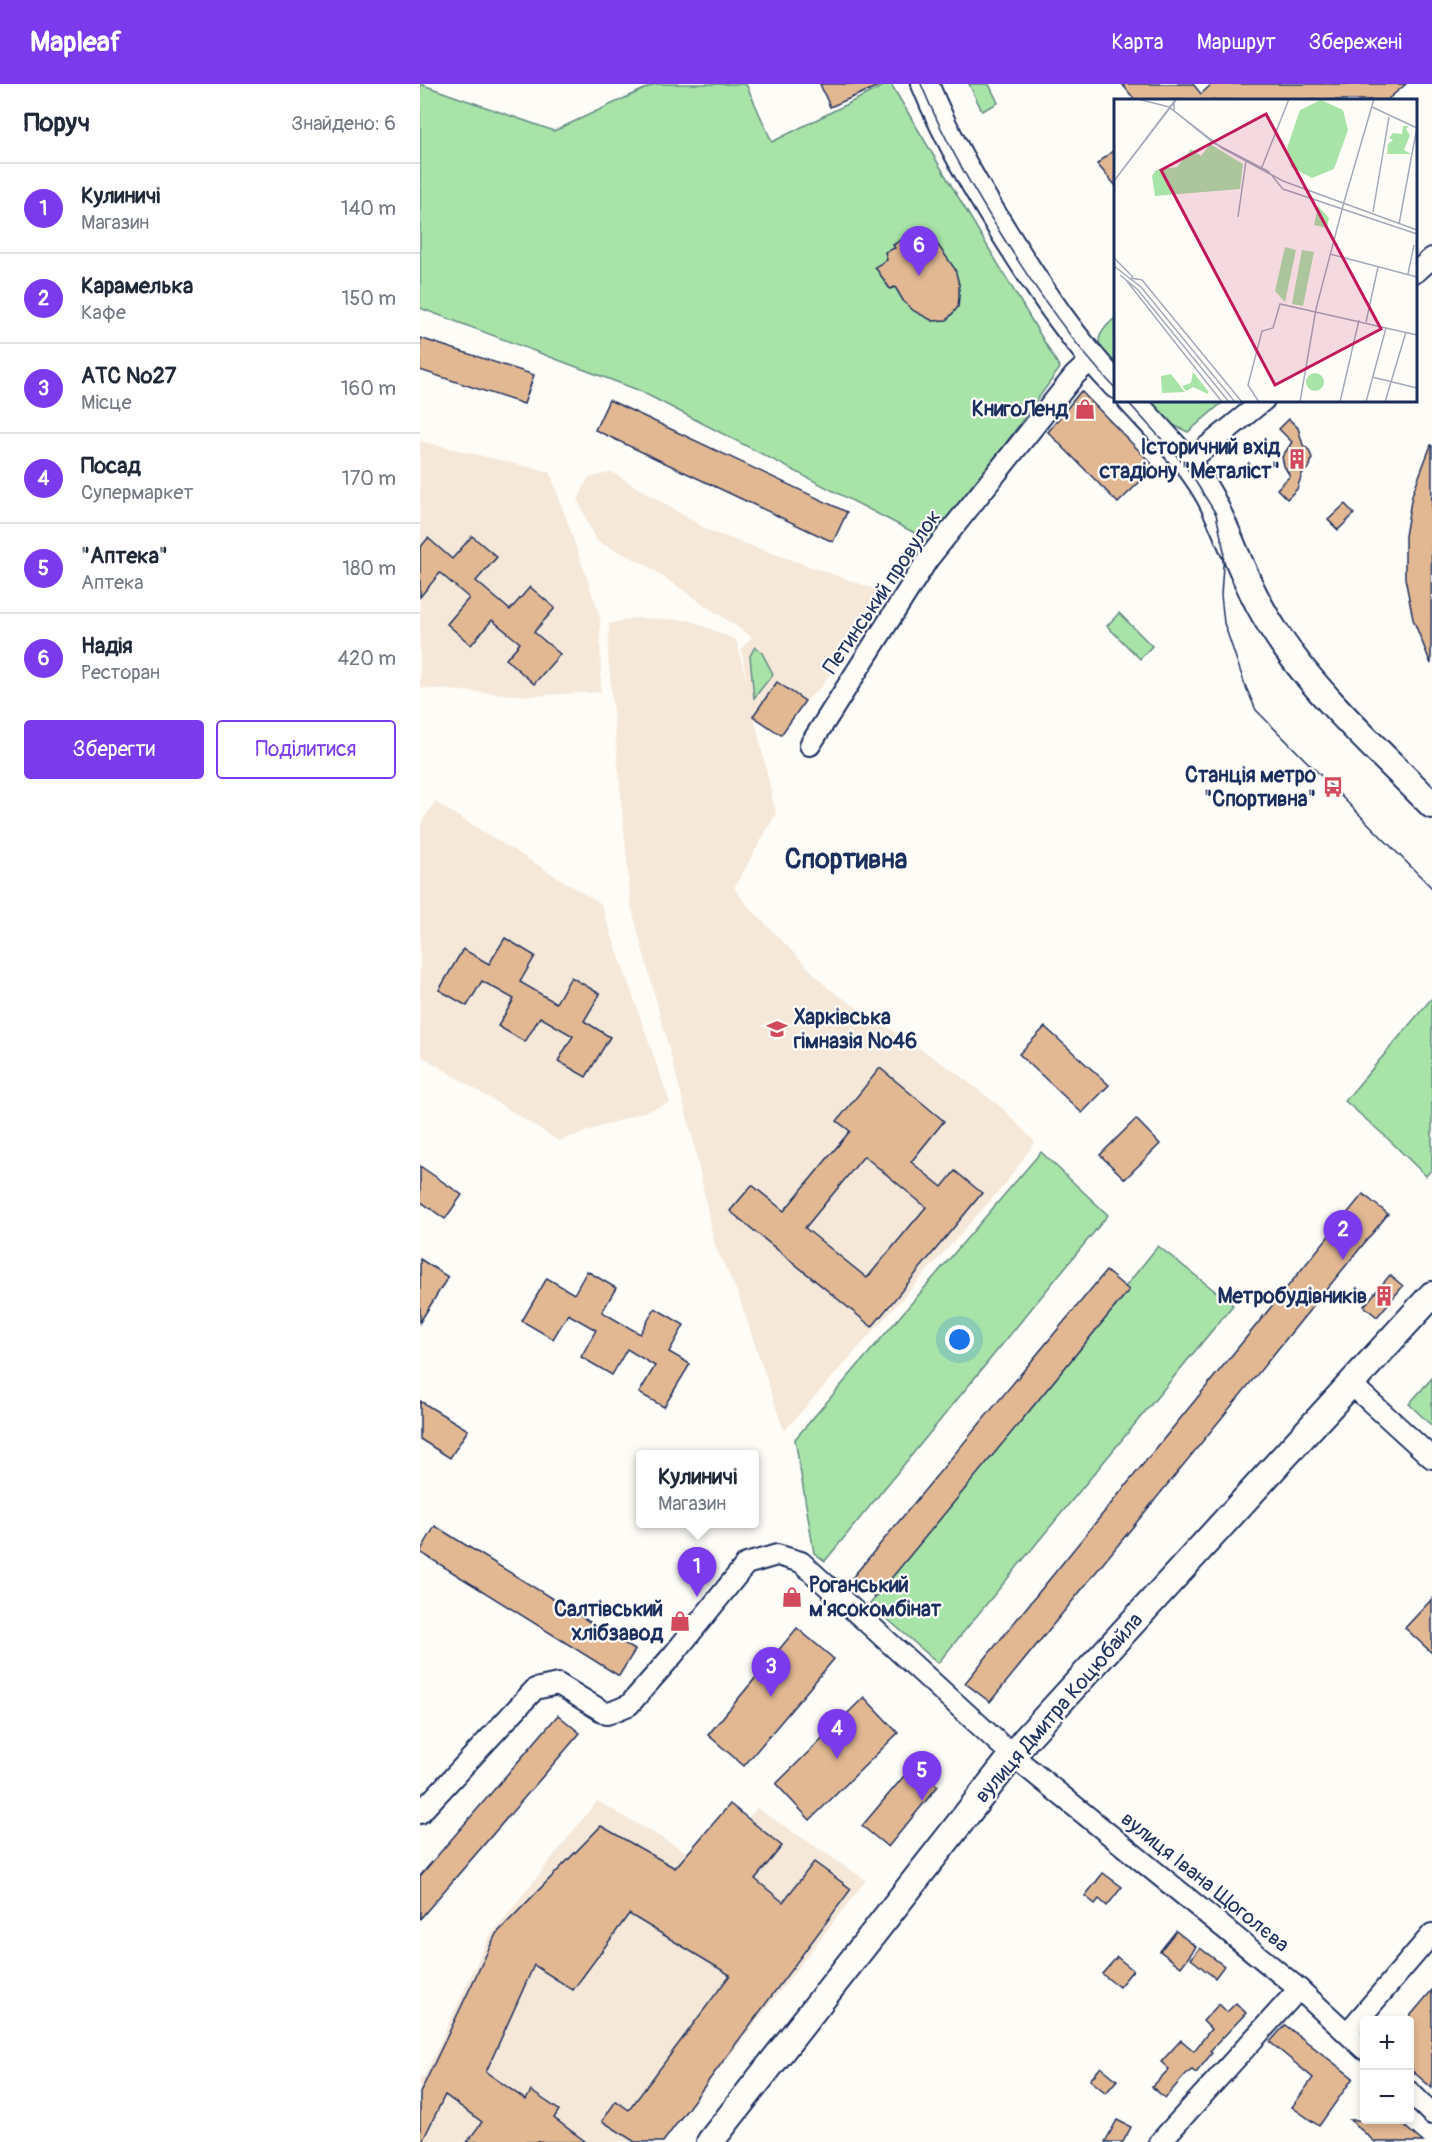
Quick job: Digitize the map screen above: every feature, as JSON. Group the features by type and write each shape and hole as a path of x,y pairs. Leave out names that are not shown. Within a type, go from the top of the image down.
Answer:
{"main road":[{"path":"925,84 963,166 990,210 1052,308 1114,383"},
{"path":"1133,402 1187,463 1215,505 1256,599 1286,648 1326,696 1432,805"},
{"name":"вулиця Дмитра Коцюбайла","path":"710,2142 1013,1756 1432,1295"}],"street":[{"path":"1417,271 1432,258"},
{"name":"Петинський провулок","path":"810,745 928,559 1074,376 1092,359"},
{"path":"1187,463 1262,402"},
{"path":"1351,1384 1432,1458"},
{"name":"вулиця Івана Щоголєва","path":"420,1814 535,1689 558,1684 607,1714 629,1705 746,1564 777,1555 801,1562 1013,1756 1299,1989 1360,2044"},
{"path":"1348,2032 1432,1934"},
{"path":"1160,2142 1299,1989"},
{"path":"1414,2096 1432,2114"}],"shaded area":[{"path":"420,441 550,472 600,616 601,692 530,696 420,688"},
{"name":"Харківська гімназія №46","path":"612,472 709,531 886,593 821,687 805,701 777,682 754,715 776,814 734,888 745,903 829,989 951,1069 1001,1107 1035,1142 1006,1183 784,1431 738,1294 715,1246 692,1135 631,906 608,656 609,624 633,618 689,620 736,640 747,683 741,649 752,637 643,563 596,541 578,500 588,478"},
{"path":"435,802 601,904 670,1103 559,1141 420,1055 420,825"},
{"path":"597,1801 706,1863 757,1808 866,1880 663,2142 420,2142 420,2076 424,2077 488,1939"}],"green space":[{"path":"420,84 554,131 655,84 746,84 772,142 891,84 1060,368 934,543 638,390 420,308"},
{"path":"969,84 989,84 998,103 982,111"},
{"path":"1114,319 1114,364 1104,352 1099,341"},
{"path":"1149,402 1223,402 1188,432 1173,425"},
{"path":"1119,613 1152,646 1140,659 1107,626"},
{"path":"755,647 762,653 773,674 754,698 750,656"},
{"path":"1432,998 1432,1169 1426,1176 1345,1101"},
{"path":"1041,1152 1108,1215 825,1561 814,1553 795,1439"},
{"path":"1158,1246 1233,1305 938,1663 870,1604"},
{"path":"1432,1378 1432,1426 1409,1404"}],"building":[{"path":"820,84 883,84 830,107"},
{"path":"1122,84 1193,84 1201,94 1212,84 1406,84 1388,99 1134,99"},
{"path":"1114,150 1114,184 1097,164"},
{"path":"920,228 935,241 955,269 959,284 958,307 947,320 933,321 914,311 904,302 895,287 890,289 875,267 887,260 885,252 895,248 893,245"},
{"path":"420,338 534,375 524,404 420,370"},
{"path":"1081,391 1155,467 1118,503 1048,432"},
{"path":"609,400 847,512 833,542 595,430"},
{"name":"Історичний вхід стадіону \"Металіст\"","path":"1289,419 1298,428 1303,445 1309,450 1312,458 1310,466 1302,474 1297,489 1287,499 1277,489 1290,476 1282,457 1292,442 1279,429"},
{"path":"1431,445 1431,664 1413,619 1405,578 1405,536 1412,495"},
{"path":"1345,504 1354,514 1338,530 1328,520"},
{"path":"472,536 497,557 476,581 510,610 530,587 555,608 534,632 560,654 534,684 506,659 520,643 492,620 471,645 447,624 469,598 440,573 420,597 420,548 428,538 452,559"},
{"path":"777,682 805,701 781,735 753,716"},
{"path":"505,938 535,956 520,982 556,1003 571,977 600,994 584,1021 610,1037 586,1077 558,1061 573,1036 540,1017 525,1042 498,1026 514,999 482,981 467,1006 439,990 463,949 489,964"},
{"path":"1045,1027 1109,1085 1082,1113 1019,1054"},
{"path":"880,1068 944,1121 911,1162 942,1187 955,1171 982,1193 872,1327 730,1211 752,1185 784,1211 850,1131 837,1121","holes":["864,1156 926,1207 867,1278 805,1228"]},
{"path":"1136,1119 1160,1144 1125,1179 1100,1155"},
{"path":"420,1166 462,1195 445,1219 420,1201"},
{"path":"1363,1194 1388,1214 990,1702 965,1683"},
{"path":"420,1259 448,1277 420,1322"},
{"path":"587,1271 616,1288 602,1312 640,1334 655,1308 684,1325 669,1352 690,1364 664,1407 639,1393 655,1366 627,1349 612,1375 581,1357 596,1330 568,1314 553,1339 522,1321 547,1278 574,1294"},
{"path":"1106,1271 1129,1290 875,1598 852,1578"},
{"name":"Метробудівників","path":"1390,1275 1403,1286 1377,1317 1364,1306"},
{"path":"420,1401 468,1430 450,1458 420,1439"},
{"path":"435,1526 635,1650 619,1676 420,1552"},
{"path":"1432,1599 1432,1653 1405,1628"},
{"path":"797,1628 834,1659 744,1766 708,1735"},
{"path":"864,1697 898,1733 810,1820 776,1784"},
{"path":"558,1715 580,1733 420,1919 420,1876"},
{"path":"914,1764 938,1786 888,1847 862,1826"},
{"path":"730,1804 782,1846 755,1879 783,1902 814,1862 851,1889 663,2142 635,2142 602,2121 616,2101 629,2110 730,1975 629,1914 573,1990 534,1965 486,2072 526,2100 531,2091 559,2110 554,2118 586,2142 467,2142 482,2122 445,2095 420,2142 420,2093 496,1934 601,1826 675,1868"},
{"path":"1103,1873 1122,1887 1107,1906 1099,1899 1095,1904 1085,1896"},
{"path":"1176,1931 1196,1947 1181,1967 1160,1951"},
{"path":"1200,1948 1224,1966 1215,1978 1191,1959"},
{"path":"1117,1957 1133,1970 1119,1987 1102,1974"},
{"path":"1432,1990 1432,2088 1414,2072 1414,2016 1410,2016"},
{"path":"1236,2003 1246,2013 1210,2051 1212,2053 1196,2073 1192,2070 1186,2074 1165,2098 1152,2087 1169,2069 1161,2062 1181,2040 1194,2051 1211,2029 1203,2021 1219,2004 1227,2012"},
{"path":"1285,2025 1353,2078 1319,2126 1292,2107 1313,2078 1270,2042"},
{"path":"1101,2067 1117,2080 1106,2093 1090,2080"},
{"path":"1117,2120 1131,2127 1123,2142 1105,2142"},
{"path":"1350,2120 1360,2120 1360,2124 1402,2124 1423,2142 1375,2142"}],"tram line":[{"path":"921,84 960,165 1006,242 1057,318 1114,387"},
{"path":"1128,402 1185,465 1216,514 1224,551 1221,595 1224,623 1256,710 1432,888"}],"place":[{"name":"Надія","path":"919,276"},
{"name":"КнигоЛенд","path":"1085,409"},
{"name":"Історичний вхід стадіону \"Металіст\"","path":"1297,459"},
{"name":"Станція метро \"Спортивна\"","path":"1333,787"},
{"name":"Харківська гімназія №46","path":"777,1029"},
{"name":"Карамелька","path":"1343,1260"},
{"name":"Метробудівників","path":"1384,1296"},
{"name":"Кулиничі","path":"697,1597"},
{"name":"Роганський м'ясокомбінат","path":"792,1597"},
{"name":"Салтівський хлібзавод","path":"680,1621"},
{"name":"АТС №27","path":"771,1697"},
{"name":"Посад","path":"837,1759"},
{"name":"\"Аптека\"","path":"922,1801"}],"district":[{"name":"Спортивна","path":"846,859"}]}
